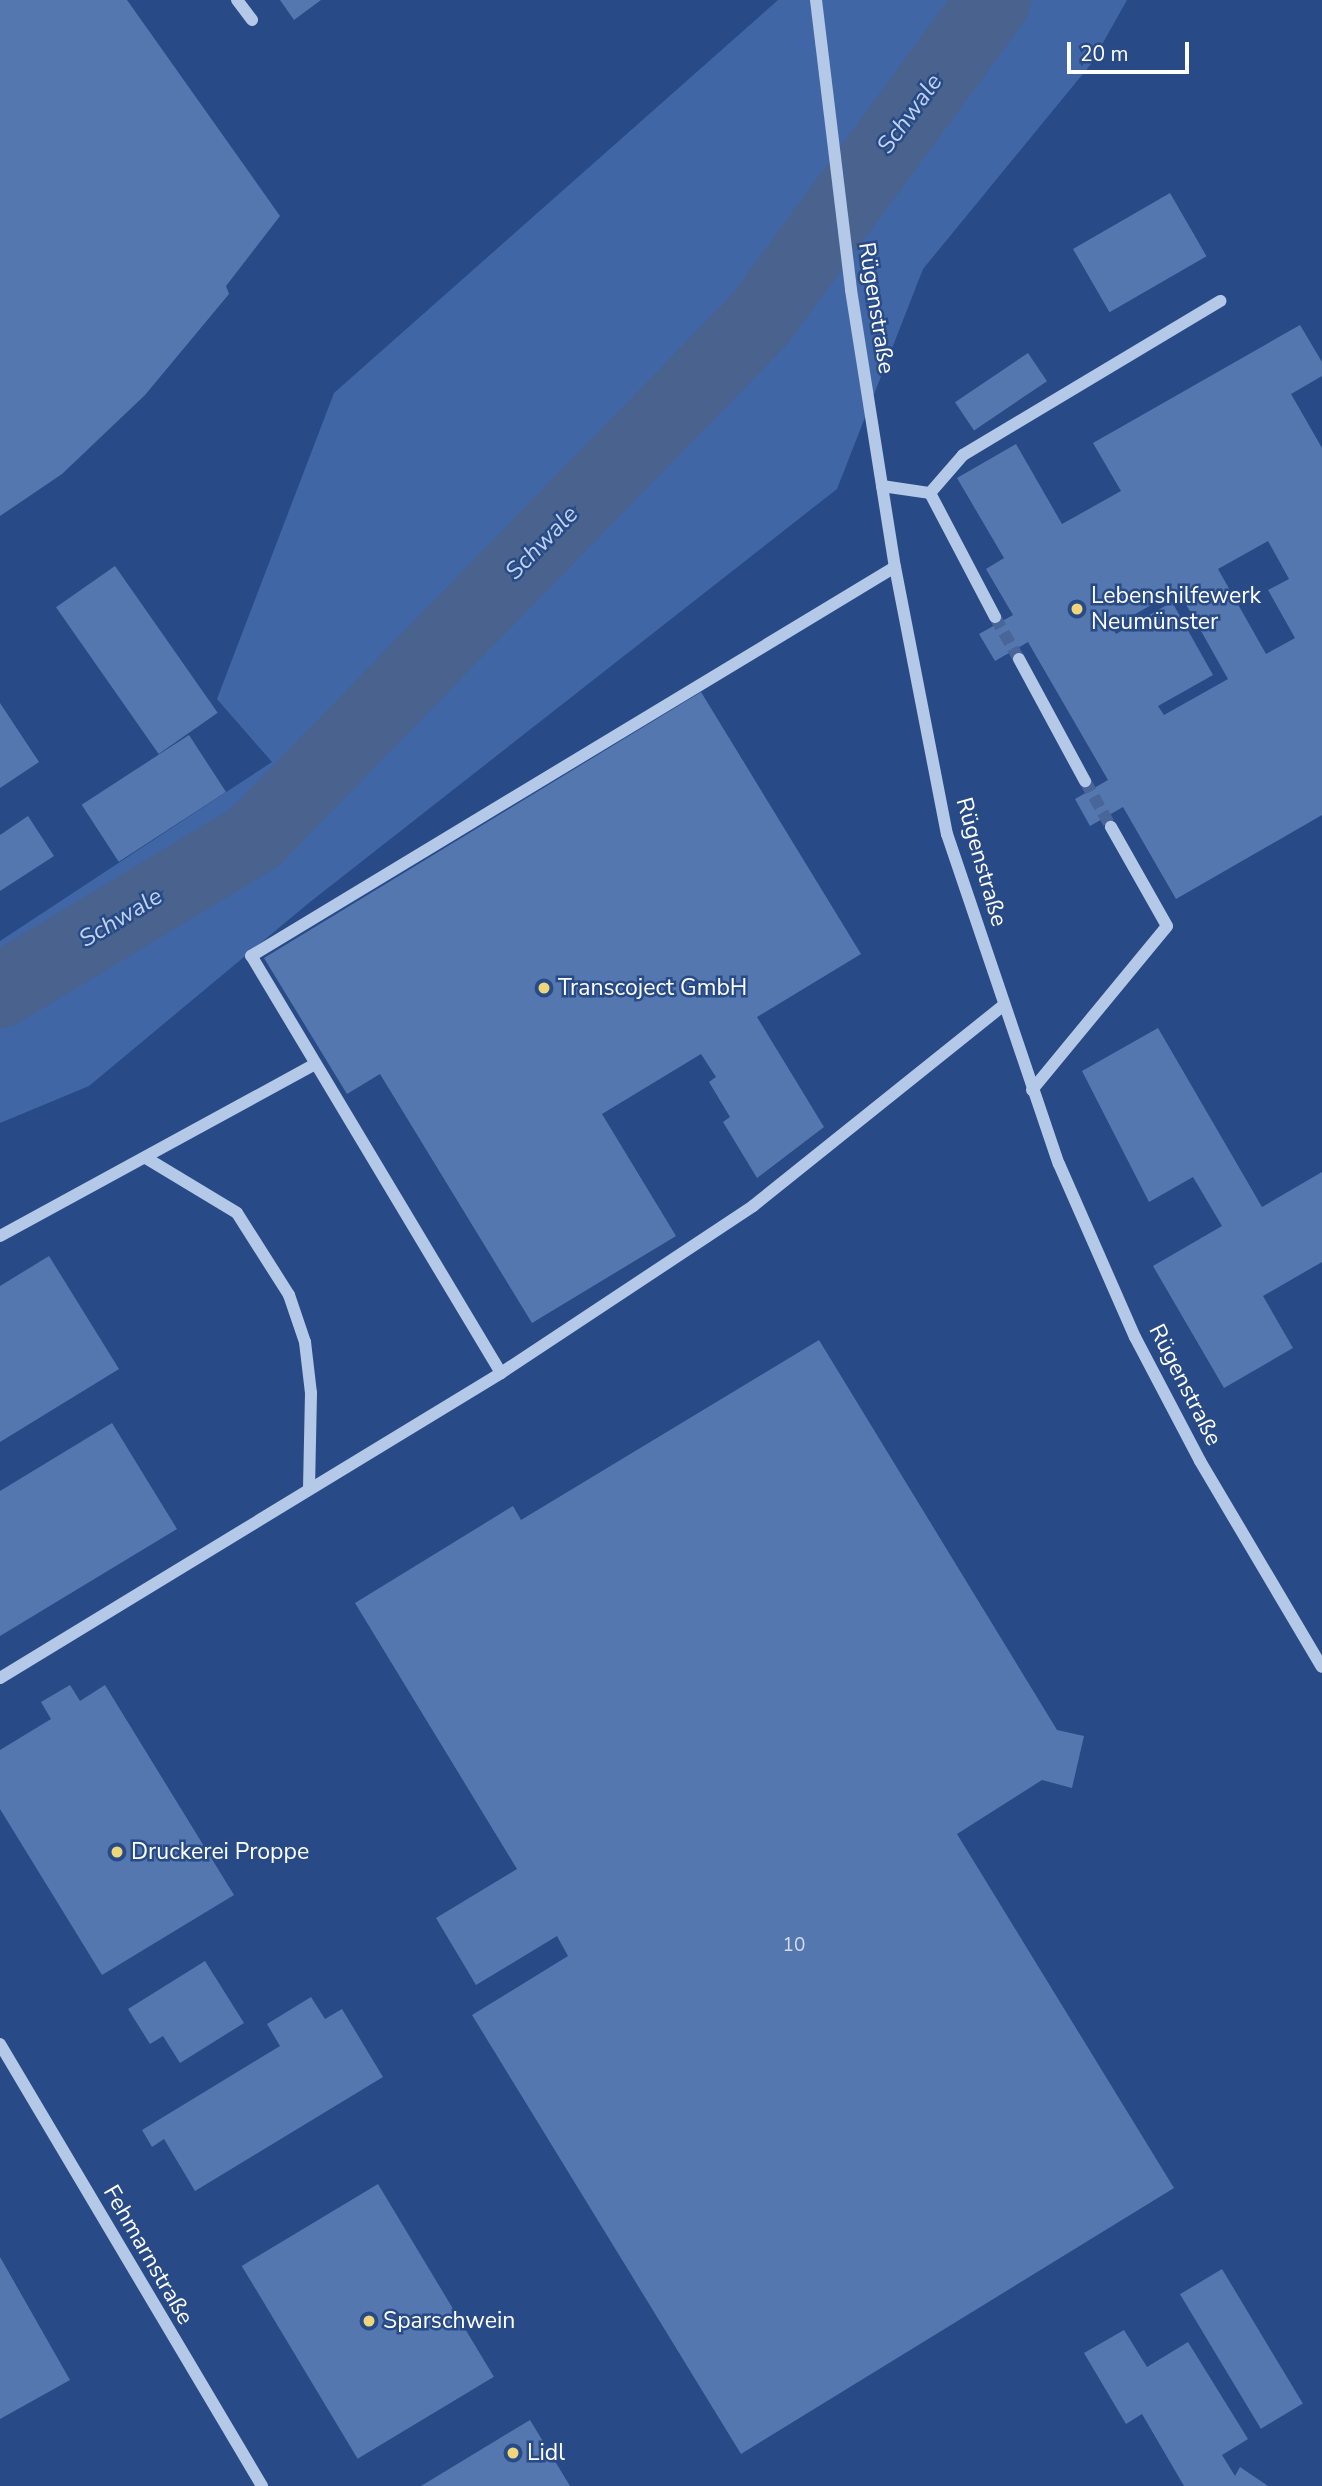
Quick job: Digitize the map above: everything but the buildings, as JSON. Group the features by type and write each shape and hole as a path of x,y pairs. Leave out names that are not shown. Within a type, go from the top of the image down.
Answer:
{"street":[{"path":"237,0 252,20"},
{"name":"Rügenstraße","path":"816,0 847,264 895,567 947,834 1032,1090 1135,1337 1200,1461 1322,1667"},
{"path":"930,493 962,454 1220,301"},
{"path":"882,486 930,493"},
{"path":"930,493 995,617"},
{"path":"502,1373 313,1065 251,956 895,567"},
{"path":"1019,659 1085,781"},
{"path":"1032,1090 1167,926 1111,827"},
{"path":"0,1678 502,1373 753,1206 1003,1006"},
{"path":"0,1237 313,1065"},
{"path":"146,1158 237,1213 289,1295 305,1342 311,1393 309,1489"},
{"name":"Fehmarnstraße","path":"0,2044 262,2486"}],"shaded area":[{"path":"778,0 1127,0 1091,64 923,269 837,489 310,902 89,1086 0,1123 0,941 272,762 217,699 334,393"}],"waterway":[{"name":"Schwale","path":"0,991 255,837 759,320 994,0"}],"tunnel":[{"path":"995,617 1019,659"},
{"path":"1085,781 1111,827"}],"place":[{"name":"Lebenshilfewerk Neumünster","path":"1077,609"},
{"name":"Transcoject GmbH","path":"544,988"},
{"name":"Druckerei Proppe","path":"117,1852"},
{"name":"Sparschwein","path":"369,2321"},
{"name":"Lidl","path":"513,2453"}]}
